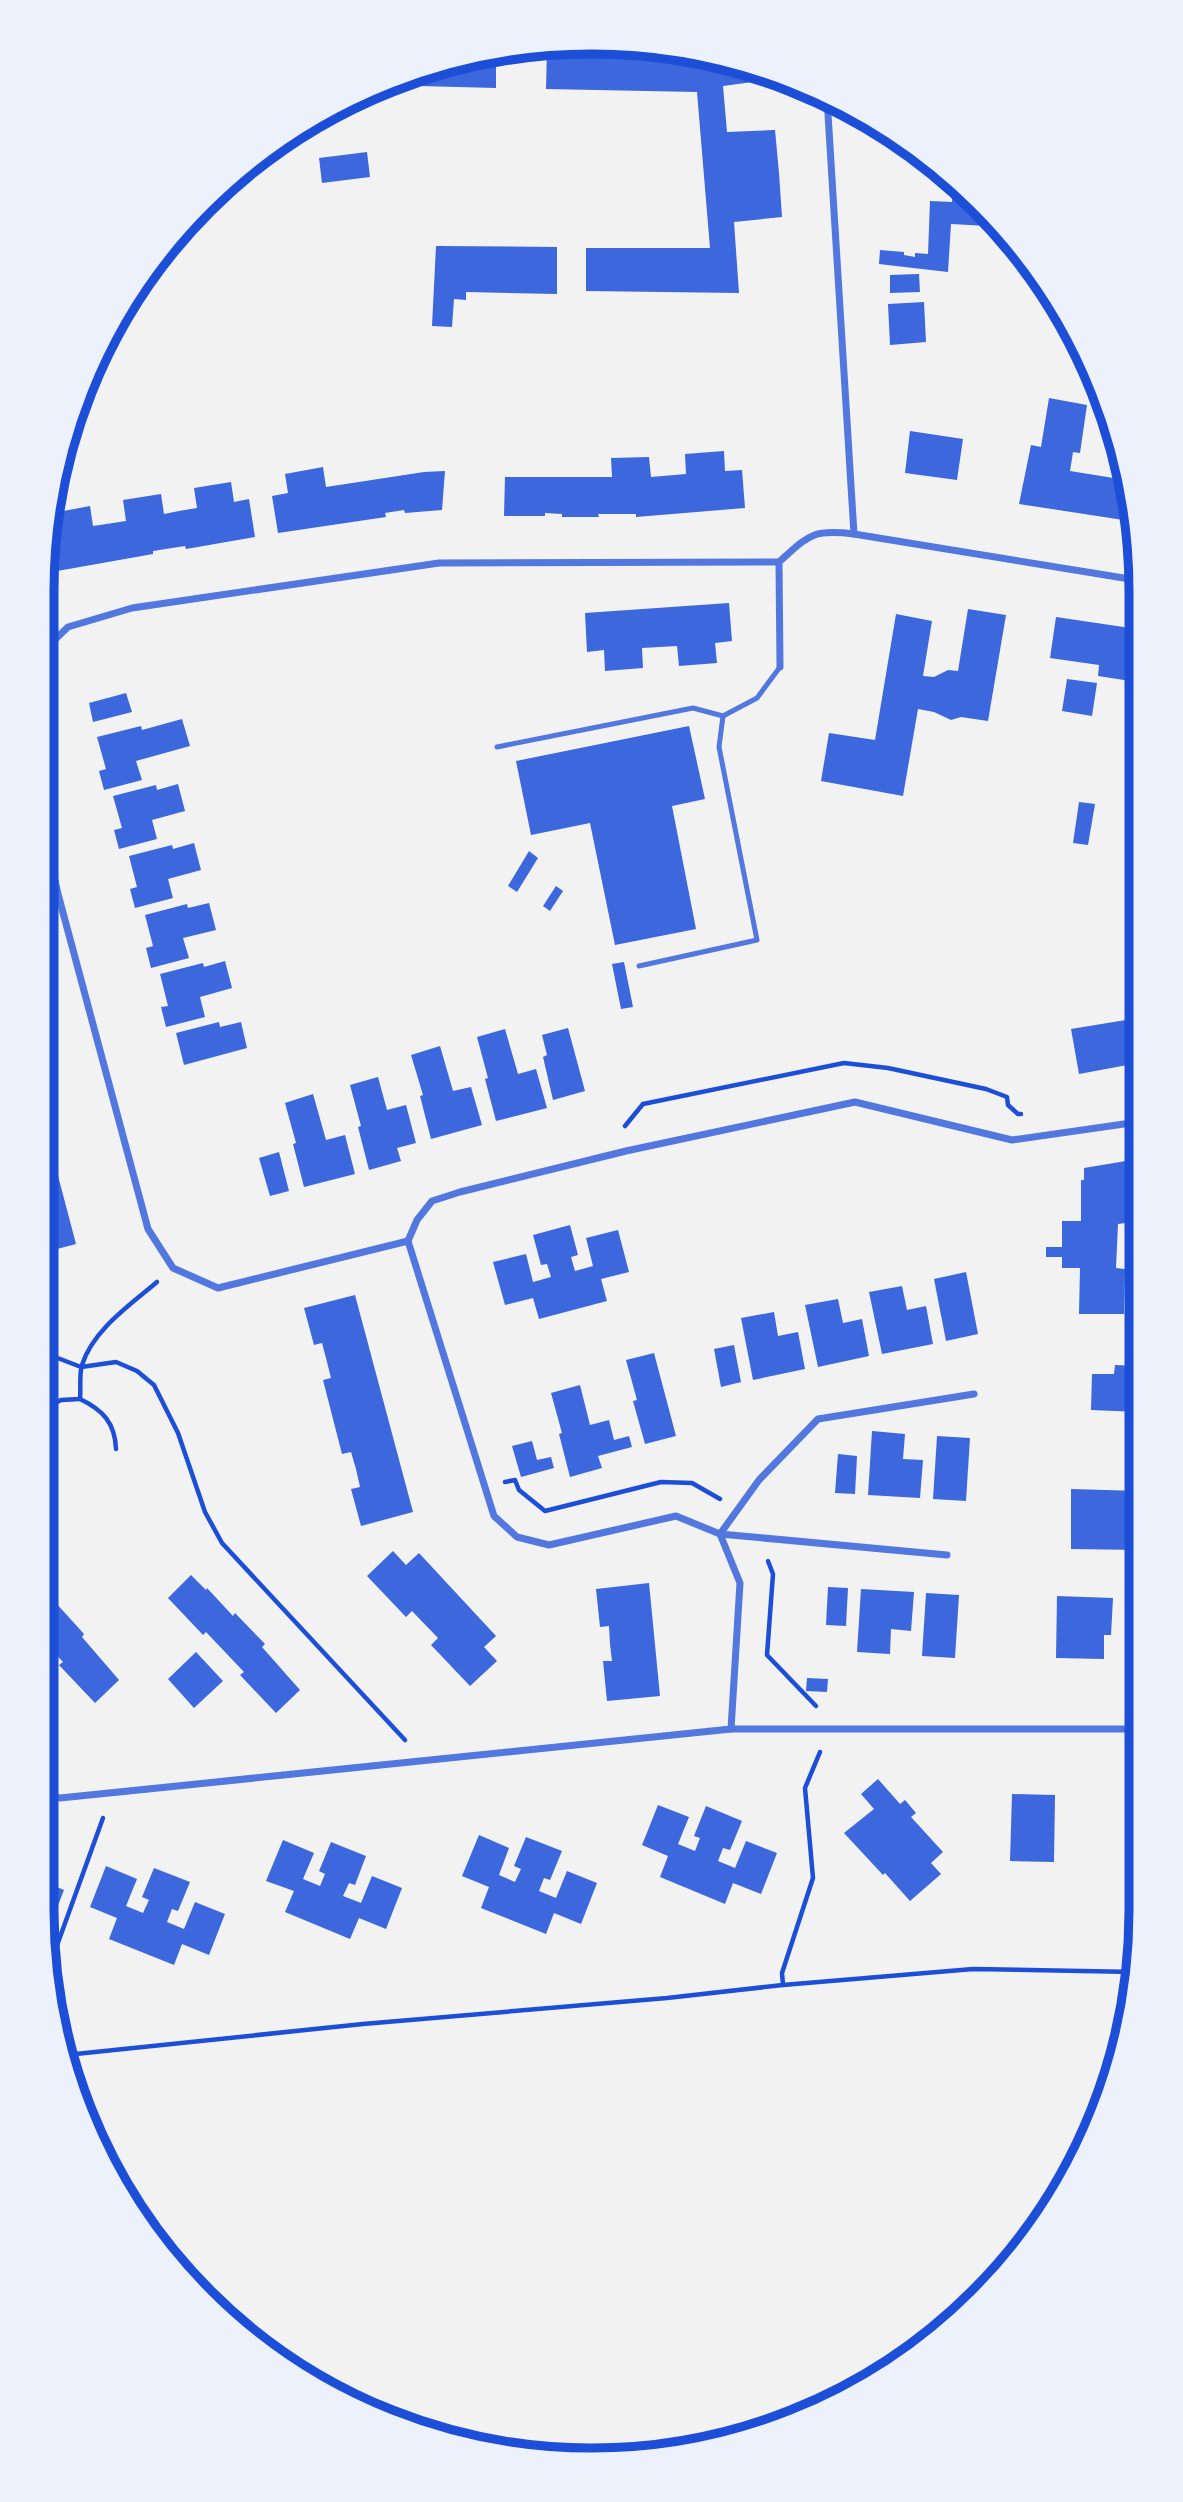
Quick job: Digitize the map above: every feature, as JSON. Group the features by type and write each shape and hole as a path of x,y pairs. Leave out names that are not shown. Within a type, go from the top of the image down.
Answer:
{"street":[{"path":"828,109 854,534"},
{"path":"54,640 68,627 132,608 439,563 779,562 807,536 829,531 1129,579"},
{"path":"779,562 780,667"},
{"path":"54,873 148,1229 173,1268 218,1288 408,1241"},
{"path":"947,1555 720,1534 676,1516 549,1545 517,1538 494,1516 408,1241 417,1220 432,1201 460,1192 626,1151 855,1102 1012,1140 1129,1123"},
{"path":"720,1534 759,1480 818,1419 974,1394"},
{"path":"720,1534 740,1583 731,1729"},
{"path":"54,1796 60,1798 731,1729 1129,1729"}],"lane":[{"path":"497,747 693,708 723,716 757,698 780,667"},
{"path":"639,966 757,940 719,747 723,716"}],"path":[{"path":"80,1399 81,1367 92,1345 118,1315 173,1268"},
{"path":"54,1357 81,1367 116,1362 137,1371 153,1385 178,1433 205,1512 222,1543 425,1761"},
{"path":"54,1404 61,1400 80,1399 97,1407 109,1420 116,1434 116,1449"},
{"path":"484,1485 515,1480 519,1490 545,1511 661,1482 692,1483 719,1498 734,1515"},
{"path":"751,1537 765,1554 773,1574 767,1655 815,1706 822,1709 822,1747 805,1788 813,1878 782,1973 783,1985"},
{"path":"55,1950 106,1809 109,1793"},
{"path":"74,2054 363,2024 973,1969 1125,1972"}],"building":[{"path":"556,55 627,55 662,59 758,81 723,86 727,132 775,130 782,217 734,222 739,293 586,291 586,248 710,248 697,92 546,89 547,56"},
{"path":"496,63 496,88 411,86"},
{"path":"367,152 370,177 322,183 319,158"},
{"path":"952,194 984,226 951,224 948,272 879,264 880,250 904,252 904,255 915,257 915,253 928,254 930,201 952,202"},
{"path":"436,246 557,247 557,294 466,292 466,300 454,299 452,327 432,326"},
{"path":"919,274 920,292 890,293 890,275"},
{"path":"924,302 926,342 890,345 888,304"},
{"path":"1049,398 1087,405 1080,453 1073,452 1070,471 1116,478 1124,520 1019,504 1031,445 1041,447"},
{"path":"910,431 963,439 957,480 905,473"},
{"path":"724,451 725,471 742,470 745,508 636,517 636,514 598,514 599,517 562,517 562,514 545,513 545,516 504,516 505,477 612,477 611,458 649,457 651,477 686,474 685,454"},
{"path":"323,467 326,487 445,471 442,510 405,513 404,510 385,513 386,517 278,533 272,496 288,493 285,474"},
{"path":"231,482 234,502 249,499 255,537 186,549 185,546 153,551 153,554 55,571 61,512 90,506 93,526 126,521 123,500 161,494 164,514 197,508 194,488"},
{"path":"729,603 732,641 715,643 717,663 679,666 677,646 642,648 643,668 605,671 604,650 587,652 585,613"},
{"path":"968,609 1006,615 988,721 961,717 951,720 934,712 918,709 903,796 821,781 829,733 875,740 896,614 932,621 923,676 934,677 948,670 958,671"},
{"path":"1056,617 1129,628 1129,681 1098,676 1099,665 1050,658"},
{"path":"1067,679 1097,683 1092,716 1062,711"},
{"path":"126,693 132,712 93,722 89,703"},
{"path":"182,719 190,746 136,761 142,780 104,790 99,771 106,769 97,737 141,726 142,730"},
{"path":"689,726 705,799 672,806 696,929 615,945 590,823 531,835 516,761"},
{"path":"178,784 185,811 152,820 157,839 119,849 114,830 122,828 113,796 156,785 157,790"},
{"path":"1079,802 1095,804 1088,845 1073,843"},
{"path":"194,843 201,870 168,879 173,898 135,908 130,889 137,887 129,856 172,845 173,849"},
{"path":"529,851 538,858 517,892 508,886"},
{"path":"556,886 563,891 550,911 543,906"},
{"path":"209,903 216,930 183,938 189,958 151,968 146,948 153,946 145,915 187,904 188,908"},
{"path":"225,961 232,988 200,997 205,1017 166,1027 161,1007 168,1006 160,974 203,963 204,967"},
{"path":"624,962 633,1007 621,1009 612,964"},
{"path":"1129,1019 1129,1065 1079,1074 1071,1029"},
{"path":"219,1022 220,1027 241,1022 247,1048 184,1065 176,1033"},
{"path":"568,1028 585,1091 553,1100 543,1057 547,1055 542,1035"},
{"path":"505,1029 518,1074 536,1069 547,1108 496,1121 477,1037"},
{"path":"440,1046 453,1091 471,1087 482,1125 431,1139 420,1096 423,1095 411,1055"},
{"path":"378,1077 387,1110 406,1105 416,1143 397,1148 401,1161 369,1170 350,1085"},
{"path":"313,1094 326,1140 345,1135 355,1174 304,1187 285,1103"},
{"path":"279,1152 289,1191 270,1196 259,1158"},
{"path":"54,1161 76,1244 54,1250"},
{"path":"1126,1161 1126,1223 1118,1224 1116,1268 1125,1269 1124,1314 1079,1314 1080,1268 1062,1268 1062,1257 1046,1257 1046,1247 1062,1247 1062,1221 1081,1221 1081,1180 1084,1180 1084,1168"},
{"path":"570,1225 578,1255 571,1257 575,1271 593,1266 586,1238 618,1230 629,1272 601,1279 607,1301 539,1319 533,1298 505,1305 493,1262 526,1254 533,1282 551,1277 547,1264 541,1265 533,1235"},
{"path":"966,1272 978,1334 946,1341 934,1279"},
{"path":"902,1286 907,1310 926,1306 933,1344 882,1354 869,1292"},
{"path":"355,1295 413,1512 361,1526 351,1489 360,1487 356,1469 351,1452 342,1454 323,1380 331,1378 327,1362 322,1343 314,1345 304,1308"},
{"path":"838,1299 843,1323 862,1319 869,1356 818,1367 805,1305"},
{"path":"774,1312 778,1336 798,1332 805,1369 753,1380 741,1318"},
{"path":"734,1345 741,1382 721,1387 714,1349"},
{"path":"654,1353 676,1436 645,1444 633,1401 637,1400 626,1360"},
{"path":"1115,1365 1129,1366 1129,1412 1091,1410 1092,1374 1114,1374"},
{"path":"580,1385 590,1425 609,1420 614,1440 629,1436 632,1447 598,1456 602,1468 570,1477 551,1393"},
{"path":"872,1431 905,1434 903,1459 923,1460 920,1498 868,1495"},
{"path":"937,1436 970,1438 966,1501 933,1499"},
{"path":"532,1441 537,1460 551,1457 554,1468 521,1477 512,1446"},
{"path":"838,1454 857,1456 855,1494 835,1493"},
{"path":"1071,1489 1129,1491 1129,1550 1071,1549"},
{"path":"393,1551 406,1565 419,1553 496,1636 484,1647 497,1661 470,1686 431,1645 438,1638 412,1611 406,1617 367,1576"},
{"path":"191,1575 233,1616 235,1613 265,1644 262,1647 300,1690 276,1713 240,1675 244,1672 206,1632 203,1635 168,1598"},
{"path":"649,1583 660,1696 607,1701 603,1661 612,1661 609,1626 600,1627 596,1589"},
{"path":"828,1587 848,1588 846,1626 826,1625"},
{"path":"861,1589 914,1592 911,1631 891,1629 890,1654 857,1652"},
{"path":"926,1593 959,1595 955,1658 922,1656"},
{"path":"1057,1596 1113,1598 1111,1635 1104,1635 1104,1659 1056,1658"},
{"path":"55,1602 84,1634 82,1637 119,1680 95,1703 59,1665 63,1662 54,1653"},
{"path":"196,1652 223,1681 194,1708 168,1679"},
{"path":"807,1678 828,1679 827,1692 806,1691"},
{"path":"878,1779 900,1804 905,1800 916,1813 911,1817 943,1852 931,1863 941,1874 910,1901 844,1833 874,1809 861,1794"},
{"path":"1012,1794 1055,1795 1054,1862 1010,1861"},
{"path":"658,1805 689,1817 678,1844 695,1851 700,1838 694,1836 706,1806 742,1821 730,1850 723,1848 718,1861 735,1868 746,1841 777,1853 761,1894 733,1883 725,1904 660,1877 668,1856 642,1845"},
{"path":"479,1835 509,1848 499,1875 515,1882 521,1869 514,1866 526,1837 562,1851 550,1880 544,1878 539,1891 556,1898 567,1871 597,1883 581,1924 554,1913 546,1934 481,1908 489,1887 462,1876"},
{"path":"283,1840 314,1853 303,1879 320,1886 325,1874 319,1871 331,1842 366,1856 355,1885 349,1883 343,1896 361,1903 372,1876 402,1888 386,1929 359,1918 350,1939 285,1912 294,1891 266,1881"},
{"path":"106,1866 137,1879 126,1906 143,1913 149,1900 142,1897 154,1868 190,1882 178,1911 172,1909 167,1922 184,1929 195,1902 225,1914 209,1955 182,1944 174,1965 109,1939 117,1918 90,1907"},
{"path":"54,1886 64,1890 54,1915"}]}
